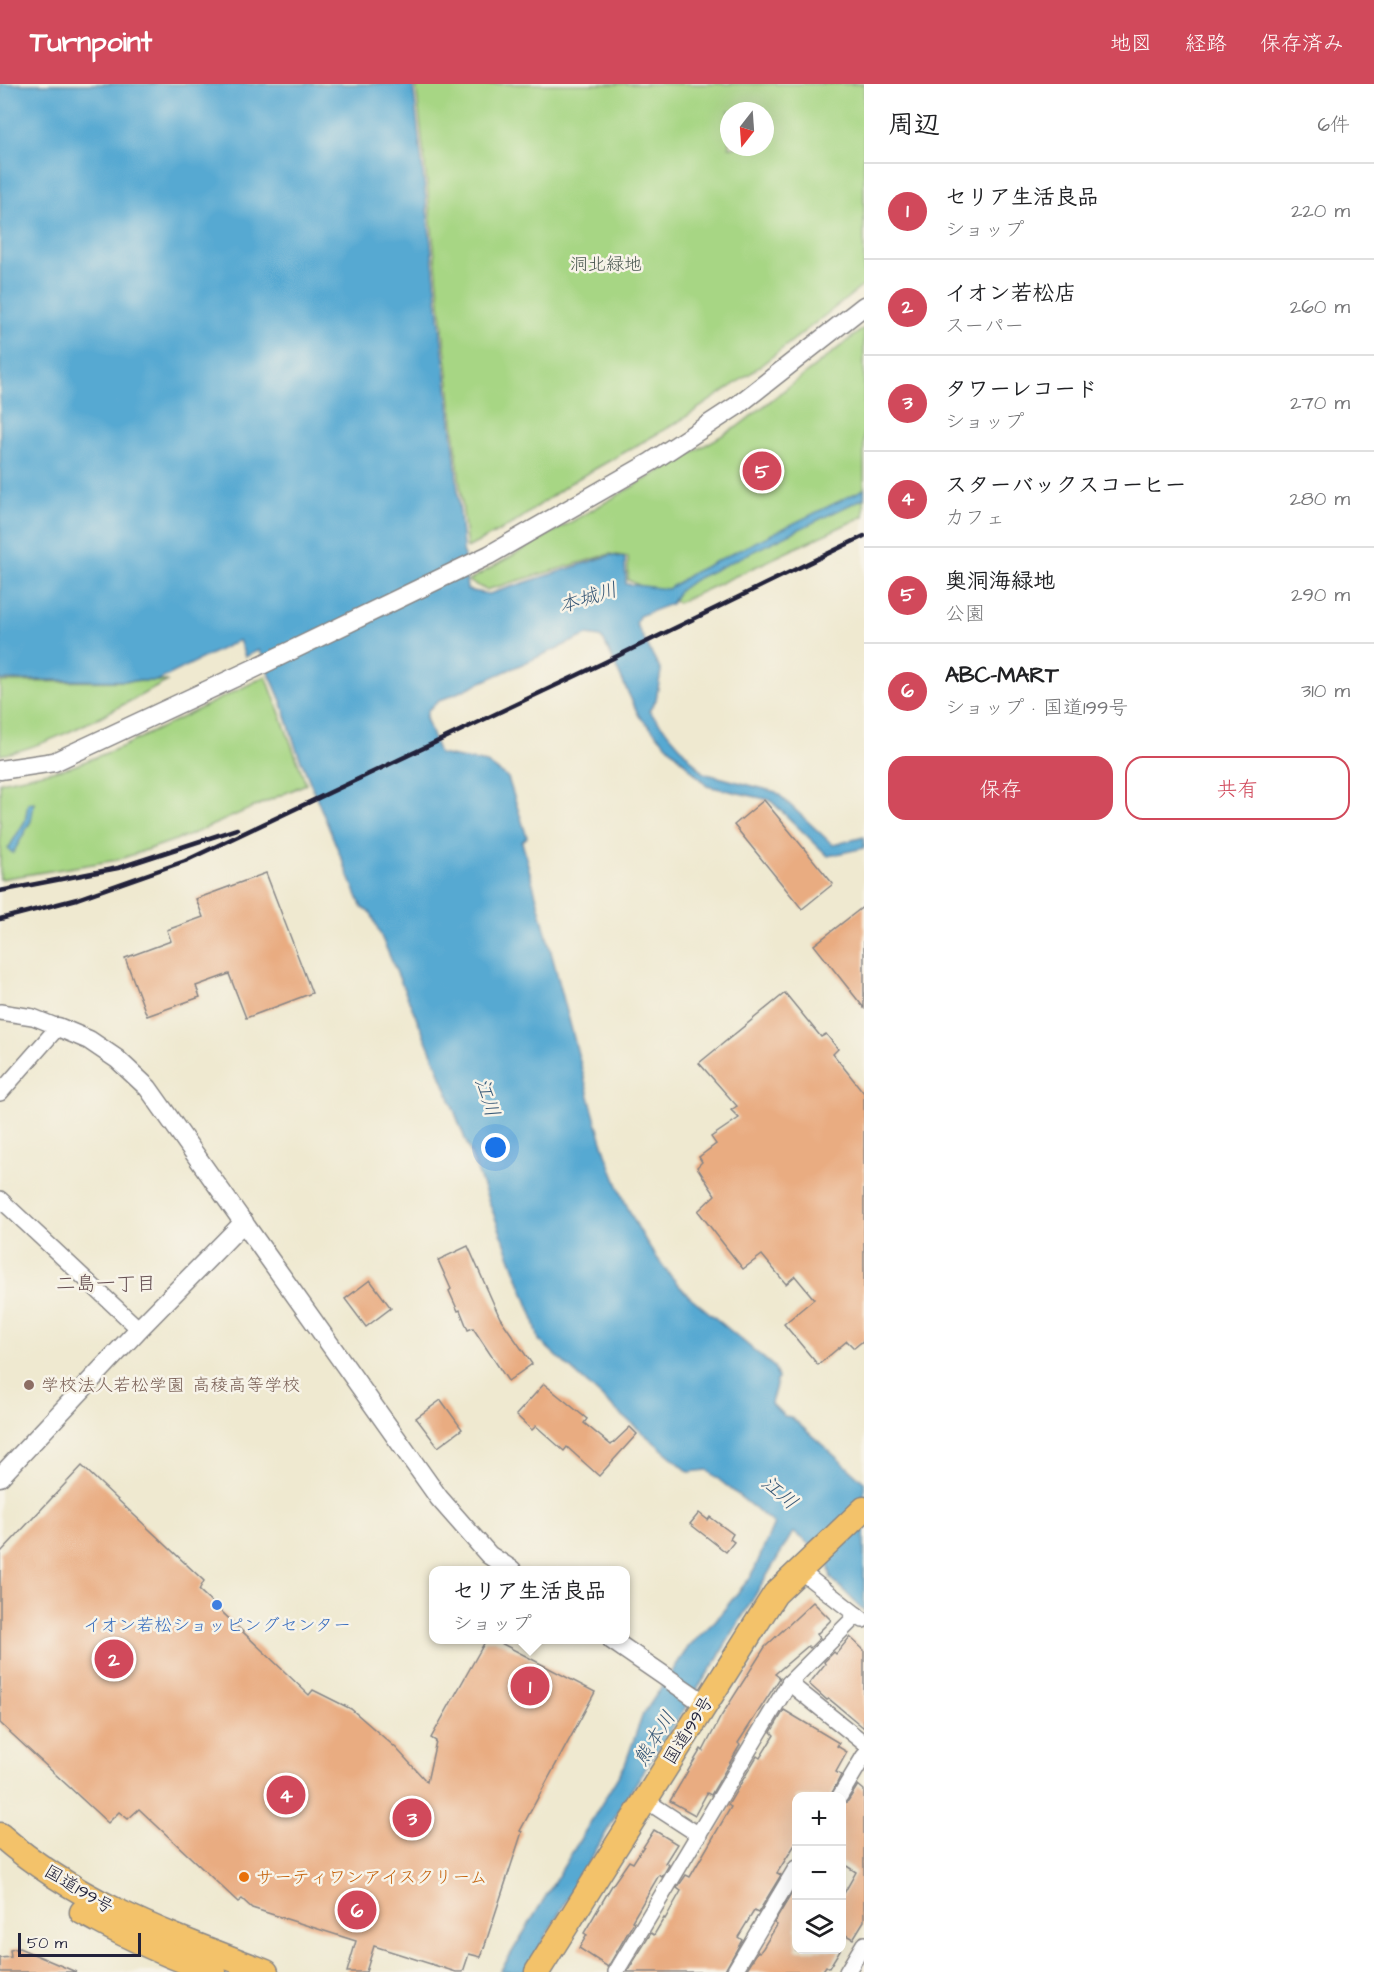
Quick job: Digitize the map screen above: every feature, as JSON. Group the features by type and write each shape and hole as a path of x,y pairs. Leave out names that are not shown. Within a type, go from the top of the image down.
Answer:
{"highway":[{"name":"国道199号","path":"537,1972 775,1594 864,1509"},
{"name":"国道199号","path":"0,1835 18,1851 80,1893 135,1921 266,1972"},
{"name":"国道199号","path":"0,1858 69,1905 178,1966 214,1972"}],"street":[{"path":"0,770 54,762 489,555 651,462 738,405 864,306"},
{"path":"0,1012 33,1017 89,1040 117,1059 148,1088 439,1498 489,1555 506,1566"},
{"path":"0,1093 58,1027"},
{"path":"0,1198 139,1329"},
{"path":"0,1477 139,1329 244,1222"},
{"path":"616,1972 789,1683 861,1618 803,1567"},
{"path":"618,1644 705,1704"},
{"path":"789,1683 864,1743"},
{"path":"843,1792 864,1756"},
{"path":"645,1800 699,1835"},
{"path":"734,1972 792,1875"},
{"path":"847,1972 864,1944"}],"green space":[{"name":"洞北緑地","path":"416,84 864,84 864,285 751,373 678,422 572,482 514,523 467,548"},
{"path":"864,328 864,516 678,603 628,580 628,557 610,554 486,590 468,581 737,427"},
{"path":"266,676 306,784 190,835 117,860 0,879 0,782 71,767 124,746"},
{"path":"168,681 64,734 0,755 0,682"}],"water":[{"path":"0,84 413,84 454,449 467,590 489,594 611,555 625,558 626,584 668,589 694,572 864,489 864,498 694,580 679,591 671,604 639,616 636,624 661,671 656,700 649,711 703,773 776,792 833,845 864,837 864,848 828,856 770,800 707,786 639,716 604,641 600,637 587,635 439,701 428,710 426,718 439,754 487,763 508,778 527,837 522,842 600,1136 626,1204 643,1237 664,1267 689,1296 774,1367 778,1378 771,1403 784,1416 791,1417 864,1482 864,1611 831,1578 827,1558 793,1532 715,1662 625,1800 525,1972 500,1972 625,1765 642,1716 689,1646 715,1621 752,1575 774,1524 707,1470 689,1472 539,1340 533,1317 436,1063 371,913 362,908 296,748 282,703 259,650 245,657 239,640 157,681 0,680"},
{"path":"28,803 34,803 31,821 13,853 8,849 25,821"}],"building":[{"path":"764,800 833,884 802,909 734,825"},
{"path":"266,873 312,993 246,1018 229,974 196,986 200,997 147,1016 125,958 171,941 167,930 203,917 196,899"},
{"path":"864,906 864,1008 814,945"},
{"path":"785,993 821,1037 826,1034 838,1049 833,1054 864,1093 864,1340 854,1348 847,1341 818,1365 784,1324 814,1299 795,1276 786,1284 762,1255 743,1269 698,1211 715,1195 697,1167 702,1162 699,1157 716,1144 711,1137 739,1118 731,1110 737,1106 699,1063"},
{"path":"468,1246 500,1318 532,1364 508,1381 473,1328 468,1330 449,1291 451,1289 438,1260"},
{"path":"370,1280 391,1308 366,1327 345,1299"},
{"path":"544,1384 587,1419 584,1423 611,1445 630,1427 637,1434 599,1476 567,1447 564,1451 536,1426 532,1430 516,1415"},
{"path":"441,1400 462,1429 438,1447 416,1418"},
{"path":"82,1466 204,1581 199,1590 309,1695 313,1690 351,1709 396,1748 427,1782 436,1741 431,1738 484,1644 503,1644 595,1692 520,1831 522,1832 481,1957 469,1954 463,1972 456,1972 374,1946 366,1972 347,1972 356,1941 252,1908 242,1899 238,1902 139,1809 128,1819 119,1812 108,1823 0,1723 0,1553"},
{"path":"699,1513 708,1520 710,1517 733,1534 730,1539 734,1542 726,1552 690,1524"},
{"path":"813,1602 831,1620 817,1634 820,1638 810,1648 808,1646 775,1674 780,1678 738,1743 740,1745 711,1795 707,1793 695,1815 670,1801 701,1749 703,1751 720,1718 765,1647"},
{"path":"850,1637 864,1650 864,1728 809,1684 825,1664 824,1662 834,1652 836,1654"},
{"path":"784,1710 839,1743 837,1746 847,1752 836,1772 841,1775 832,1792 792,1792 792,1849 777,1873 781,1875 758,1913 754,1911 738,1937 742,1940 724,1972 627,1972 651,1933 654,1935 665,1919 681,1891 677,1888 686,1875 690,1877 731,1807 728,1805 757,1756 760,1758 774,1735 771,1732"},
{"path":"858,1785 864,1790 864,1921 853,1939 846,1935 846,1890 856,1872 846,1866 846,1802"},
{"path":"654,1830 677,1844 665,1863 669,1865 662,1877 659,1875 608,1967 579,1948 587,1935 584,1933 611,1887 629,1861 633,1863"},
{"path":"792,1893 792,1954 838,1954 829,1968 826,1966 822,1972 745,1972 777,1925 774,1923"},
{"path":"19,1948 76,1972 0,1972 0,1958 11,1957 10,1950"}],"railway":[{"path":"0,919 77,899 185,861 601,664 864,536"},
{"path":"0,891 118,868 237,829"}],"place":[{"name":"奥洞海緑地","path":"762,471"},
{"name":"学校法人若松学園 高稜高等学校","path":"29,1385"},
{"name":"イオン若松ショッピングセンター","path":"217,1605"},
{"name":"イオン若松店","path":"114,1659"},
{"name":"セリア生活良品","path":"530,1686"},
{"name":"スターバックスコーヒー","path":"286,1795"},
{"name":"タワーレコード","path":"412,1818"},
{"name":"サーティワンアイスクリーム","path":"244,1877"},
{"name":"ABC-MART","path":"357,1910"}],"district":[{"name":"二島一丁目","path":"106,1283"}],"water label":[{"name":"本城川","path":"588,597"},
{"name":"江川","path":"488,1097"},
{"name":"江川","path":"780,1492"},
{"name":"熊本川","path":"654,1738"}]}
